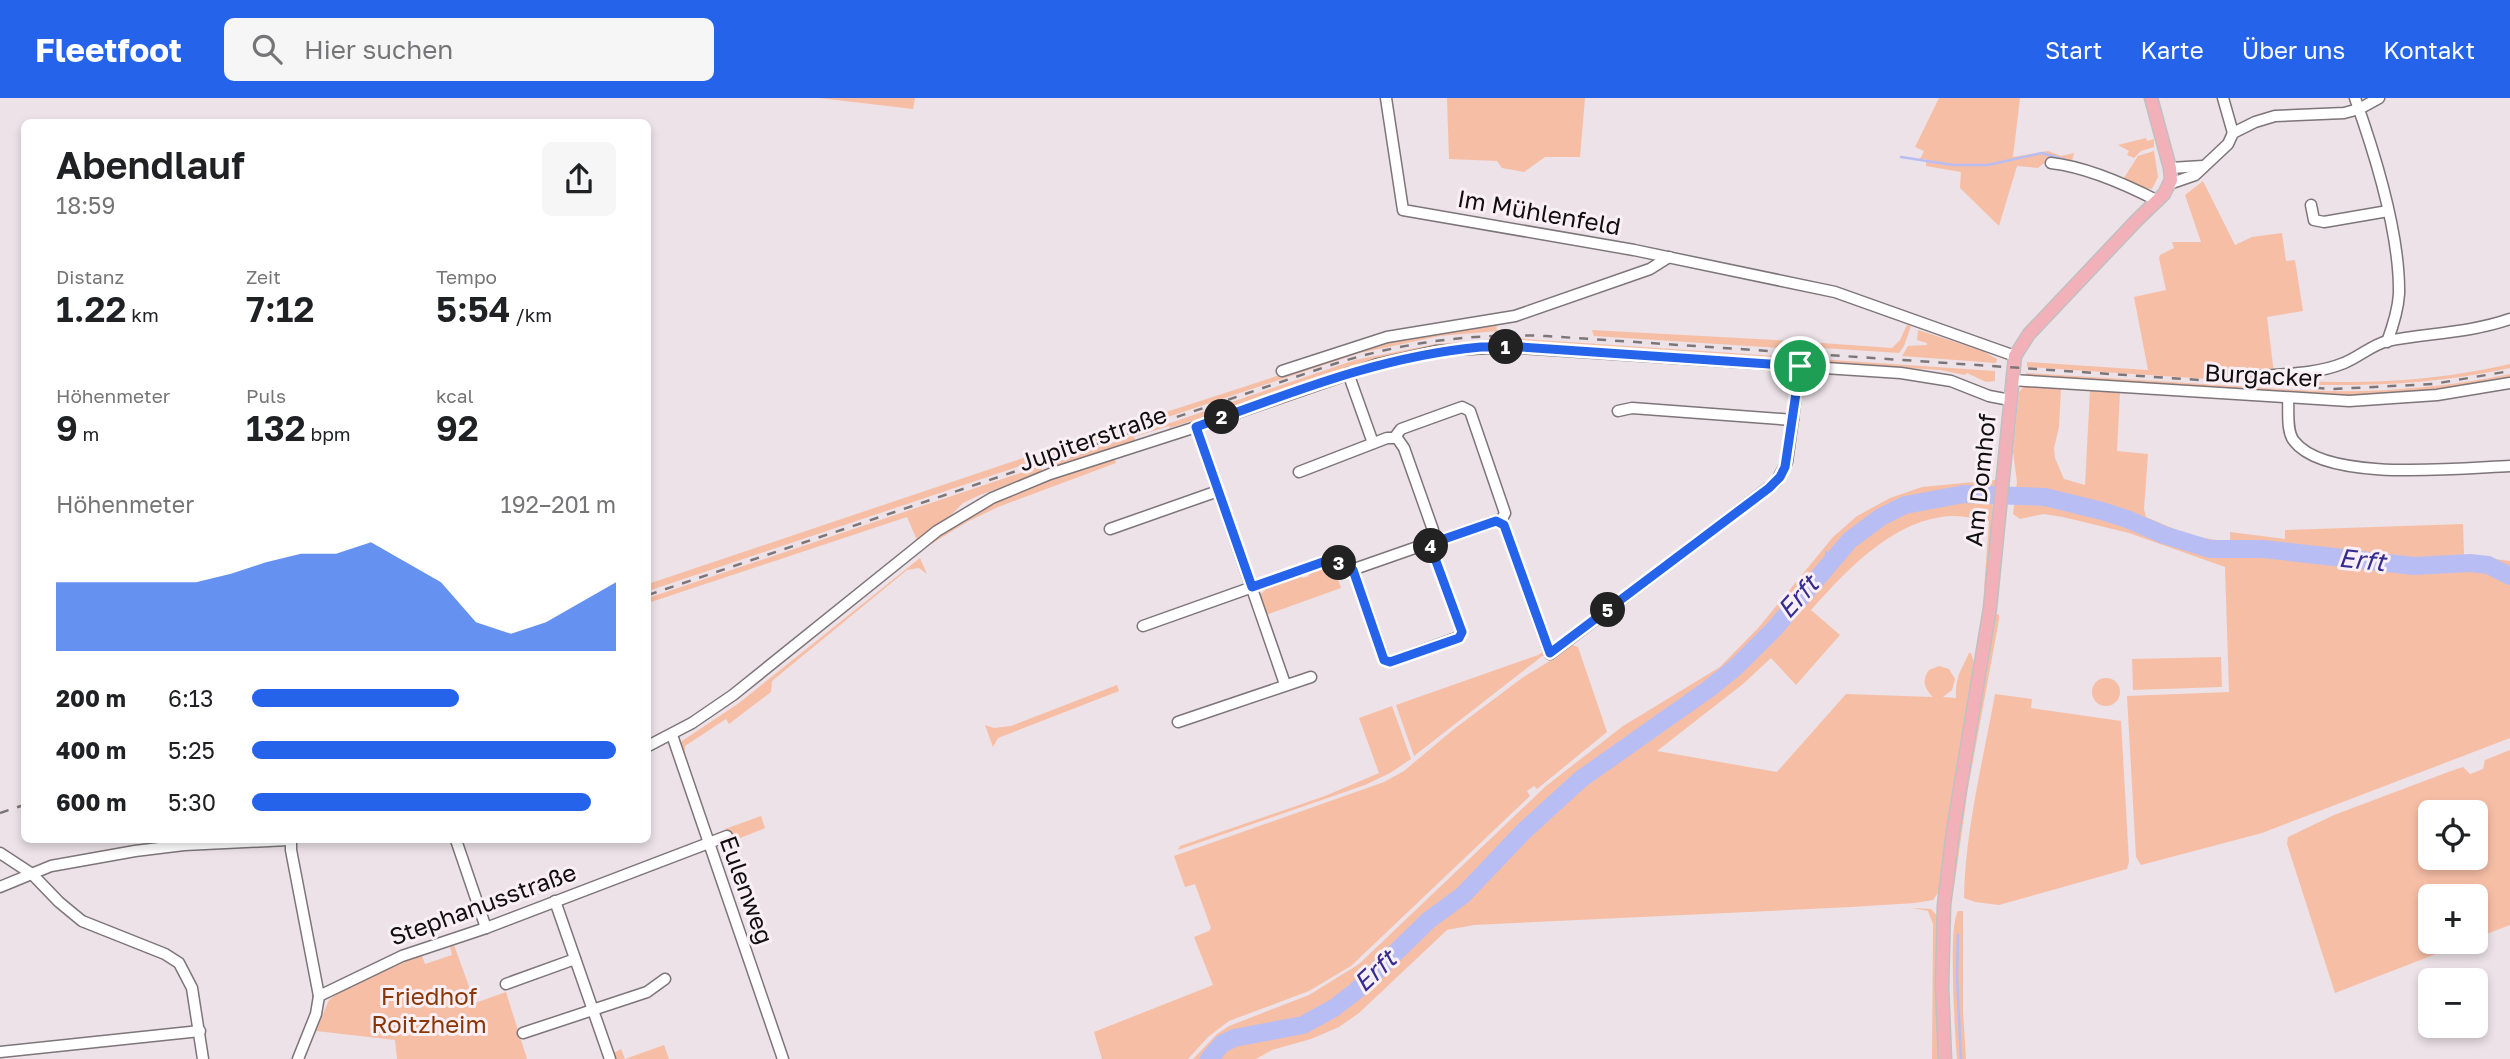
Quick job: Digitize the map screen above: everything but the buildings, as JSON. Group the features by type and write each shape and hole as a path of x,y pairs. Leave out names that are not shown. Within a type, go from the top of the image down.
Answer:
{"main road":[{"path":"2015,356 2029,334 2164,194 2170,176 2151,98"},
{"name":"Am Domhof","path":"1945,1059 1942,987 1944,905 1953,831 1990,608 2015,356"}],"street":[{"name":"Im Mühlenfeld","path":"1386,98 1403,210 1669,257 1845,295 2015,356"},
{"path":"2170,176 2195,175 2228,144 2233,133 2223,98"},
{"path":"2233,133 2268,117 2330,115 2379,98"},
{"path":"2357,104 2388,211 2399,296 2387,342"},
{"path":"2051,163 2091,173 2158,201"},
{"path":"2311,205 2314,220 2324,222 2388,211"},
{"path":"1282,370 1387,337 1515,316 1650,269 1669,257"},
{"path":"2258,376 2293,374 2339,365 2387,342 2482,328 2510,319"},
{"name":"Jupiterstraße","path":"651,745 672,735 733,695 920,544 962,514 1050,474 1196,427 1348,373 1425,353 1494,347 1937,377 1993,397 2010,400"},
{"path":"1143,626 1337,557 1343,573 1431,540 1444,539 1496,521 1504,525 1550,653 1776,482 1787,462 1800,366"},
{"path":"1348,373 1373,443"},
{"name":"Burgacker","path":"2012,380 2349,401 2437,395 2510,383"},
{"path":"2288,398 2293,440 2308,452 2332,461 2356,467 2390,470 2510,466"},
{"path":"1299,472 1395,437 1401,429 1462,407 1470,411 1505,513 1500,523"},
{"path":"1618,411 1632,408 1793,420"},
{"path":"1196,427 1285,684"},
{"path":"1353,570 1384,660 1390,662 1459,638 1462,632 1431,540 1433,530 1404,448 1395,437"},
{"path":"1110,529 1218,491"},
{"path":"1178,722 1311,677"},
{"name":"Eulenweg","path":"672,735 783,1059"},
{"name":"Stephanusstraße","path":"319,996 397,958 486,928 727,836"},
{"path":"0,887 61,864 135,851 226,843"},
{"path":"290,843 319,996 314,1020 298,1059"},
{"path":"457,843 486,928"},
{"path":"0,853 32,874 82,921 165,954 179,963 192,988 203,1059"},
{"path":"555,901 610,1059"},
{"path":"506,984 575,959"},
{"path":"523,1033 647,992 665,979"},
{"path":"0,1052 200,1031"}],"green space":[{"path":"819,98 915,98 913,109"},
{"path":"1447,98 1585,98 1580,157 1545,157 1524,172 1502,168 1497,161 1449,159"},
{"path":"1939,98 2020,98 2013,157 2048,151 2061,156 2074,153 2071,165 2048,160 2038,168 2017,166 1999,226 1960,188 1961,172 1926,166 1926,159 1920,159 1924,151 1915,147"},
{"path":"2146,138 2147,141 2154,139 2154,147 2141,151 2134,158 2127,155 2129,151 2118,145"},
{"path":"2154,151 2158,177 2152,189 2136,187 2122,181 2138,156"},
{"path":"2203,181 2235,245 2252,237 2282,233 2286,261 2295,260 2303,311 2267,317 2274,373 2252,377 2253,382 2027,367 2027,362 2148,370 2134,297 2166,290 2159,258 2174,248 2172,242 2201,242 2185,195"},
{"path":"1496,323 1497,331 1440,336 1360,353 1048,457 1052,449 1382,342"},
{"path":"1907,325 1911,326 1899,353 1808,347 1808,342 1892,348 1900,340"},
{"path":"1592,330 1794,341 1794,349 1594,336"},
{"path":"1918,330 1983,351 1997,359 1996,363 1902,356 1908,346 1927,345 1917,340"},
{"path":"1511,338 1995,371 1995,381 1986,382 1967,373 1965,375 1940,370 1483,341 1378,359 1170,428 1169,426 1134,437 1135,440 1053,468 1050,464 1355,360 1436,344"},
{"path":"2510,364 2510,368 2414,382 2351,385 2254,383 2255,380 2403,380"},
{"path":"2026,373 2251,387 2249,391 2026,377"},
{"path":"2510,374 2510,379 2468,387 2364,397 2252,392 2253,387 2319,391 2413,388"},
{"path":"2024,386 2061,388 2055,458 2064,479 2085,485 2090,390 2120,392 2117,451 2148,454 2144,509 2146,517 2191,536 2230,542 2230,532 2285,539 2285,530 2463,524 2464,555 2510,561 2510,738 2262,833 2141,865 2136,857 2127,696 2229,692 2225,567 2129,533 2063,517 2043,514 2020,519 2013,514 2017,482 2013,452 2019,392"},
{"path":"1035,454 1041,459 651,590 651,583"},
{"path":"1114,457 1116,463 998,507 928,546 964,520 1002,499"},
{"path":"1044,465 1041,472 963,503 949,517 917,540 907,517 651,602 651,597"},
{"path":"1995,480 1994,490 1956,491 1940,500 1993,498 1987,589 1984,589 1989,521 1947,516 1903,530 1869,552 1811,610 1840,635 1796,685 1771,658 1743,684 1657,751 1777,772 1846,694 1933,697 1926,688 1925,678 1929,670 1939,666 1949,669 1955,679 1952,690 1943,697 1956,698 1959,674 1971,653 1976,669 1942,880 1933,900 1851,907 1474,925 1447,930 1359,1013 1339,1027 1311,1039 1272,1050 1256,1059 1193,1059 1217,1034 1229,1026 1309,995 1359,964 1546,786 1623,726 1720,667 1759,627 1833,537 1857,516 1890,498 1922,487"},
{"path":"920,558 927,574 919,568 907,570 772,681 771,692 729,724 726,719 685,746 685,755 682,756 682,741 739,703"},
{"path":"1329,565 1334,568 1341,588 1266,615 1260,595 1269,586 1301,575 1303,578 1309,576 1308,572"},
{"path":"1995,613 1999,615 1999,620 1968,788 1953,895 1954,859"},
{"path":"1570,644 1578,647 1607,732 1537,789 1534,786 1527,791 1530,796 1351,966 1309,991 1229,1021 1208,1037 1188,1059 1102,1059 1094,1032 1213,985 1194,937 1211,928 1195,884 1185,887 1174,856 1384,782 1404,771 1454,729 1522,678 1561,654"},
{"path":"1544,651 1545,654 1414,756 1396,705"},
{"path":"2221,657 2222,687 2133,690 2132,659"},
{"path":"2106,678 2116,682 2120,692 2116,702 2106,706 2096,702 2092,692 2096,682"},
{"path":"1117,685 1119,691 998,738 993,747 985,725 994,728 1011,726"},
{"path":"1995,694 2032,699 2031,708 2121,721 2129,862 2127,869 1999,905 1964,898 1971,822"},
{"path":"1392,706 1411,759 1365,785 1178,850 1180,846 1325,796 1379,773 1359,718"},
{"path":"2510,750 2510,925 2488,933 2488,884 2418,884 2418,954 2436,954 2335,993 2287,844 2288,837 2334,815 2451,771 2463,767 2470,774 2483,769 2485,760"},
{"path":"761,816 765,828 730,842 725,829"},
{"path":"1912,908 1931,909 1938,917 1940,1059 1932,1059 1933,924 1928,911"},
{"path":"1958,911 1963,911 1966,1059 1957,1059 1955,1027 1953,937"},
{"name":"Friedhof Roitzheim","path":"454,945 475,1003 506,992 527,1059 397,1059 395,1040 316,1031 329,1000 348,986 417,957 422,956 425,964 452,955 450,947"},
{"path":"664,1045 669,1059 625,1059"},
{"path":"621,1049 625,1059 616,1059 614,1053"}],"waterway":[{"path":"1901,157 1953,165 1988,165 2042,153 2066,160"},
{"name":"Erft","path":"1209,1059 1222,1044 1234,1038 1303,1025 1334,1008 1356,991 1429,920 1463,895 1524,831 1581,779 1736,667 1775,628 1850,540 1881,517 1905,505 1964,494 2045,497 2102,511 2210,549 2263,549 2414,566 2470,563 2488,565 2510,576"},
{"path":"1826,552 1827,564"},
{"path":"1958,935 1961,1059"}],"railway":[{"path":"651,594 1337,363 1440,340 1546,336 2333,389 2433,384 2510,371"},
{"path":"0,813 21,806"}],"route":[{"path":"1521,347 1800,366 1787,462 1776,482 1550,653 1504,525 1496,521 1444,539 1433,538 1429,542 1462,632 1459,638 1390,662 1384,660 1353,570 1343,573 1337,557 1252,587 1196,427 1368,367 1395,359 1454,349 1521,347"}]}
